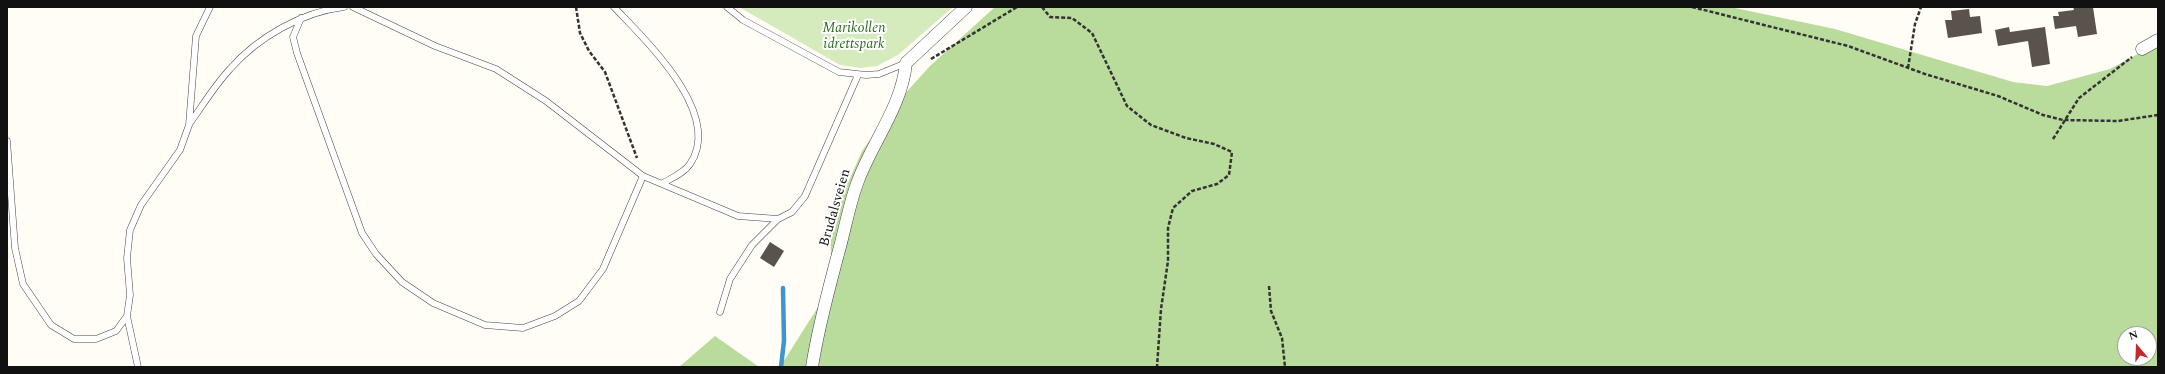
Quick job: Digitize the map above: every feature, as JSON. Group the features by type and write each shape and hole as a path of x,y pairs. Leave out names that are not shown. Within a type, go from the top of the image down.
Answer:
{"street":[{"path":"906,63 966,7"},
{"path":"2142,49 2158,40"},
{"name":"Brudalsveien","path":"812,367 817,336 853,195 863,168 898,95 905,74 906,63"}],"lane":[{"path":"138,367 127,316 130,295 127,258 130,230 141,205 180,150 189,125 196,36 210,7"},
{"path":"189,125 230,68 260,42 301,18 329,9 344,7"},
{"path":"353,7 435,46 496,69 546,101 643,176 663,183 738,216 778,219"},
{"path":"614,7 655,51 674,77 693,109 699,128 698,147 690,164 679,175 663,183"},
{"path":"727,7 743,20 839,72 879,74 906,63"},
{"path":"301,18 293,38 297,53 362,233 388,269 402,282 433,303 485,325 523,328 555,316 579,301 603,269 643,176"},
{"path":"720,312 730,279 738,264 752,245 778,219 792,212 805,196 858,74"},
{"path":"7,141 15,248 23,284 51,325 74,339 96,339 116,331 127,316"}],"path":[{"path":"576,7 580,33 589,51 605,72 643,176"},
{"path":"924,63 1017,7"},
{"path":"1042,7 1050,17 1072,18 1092,33 1127,106 1150,125 1186,138 1214,144 1232,152 1229,175 1217,184 1192,191 1173,208 1168,228 1168,261 1161,309 1157,367"},
{"path":"1692,7 1848,46 1908,68 1998,96 2043,115 2063,120 2118,122 2158,115"},
{"path":"1908,68 1915,24 1921,7"},
{"path":"2053,139 2063,120 2079,98 2142,49"},
{"path":"1269,286 1271,312 1282,338 1285,367"}],"green space":[{"name":"Marikollen idrettspark","path":"739,7 953,7 898,55 877,66 861,68 840,65"},
{"path":"995,7 1730,7 1835,29 2013,82 2047,86 2110,69 2158,43 2158,367 780,367 832,285 830,224 862,151 901,98 930,66"},
{"path":"715,336 759,367 679,367"}],"building":[{"path":"2073,7 2093,7 2097,34 2078,37 2076,26 2055,29 2053,16 2059,16 2058,12 2074,10"},
{"path":"1969,9 1970,17 1980,16 1982,33 1948,38 1945,20 1952,20 1951,11"},
{"path":"2009,27 2010,32 2045,27 2050,64 2032,67 2028,41 1998,46 1995,30"},
{"path":"770,242 784,251 774,267 760,258"}],"waterway":[{"path":"781,367 784,341 783,288"}]}
